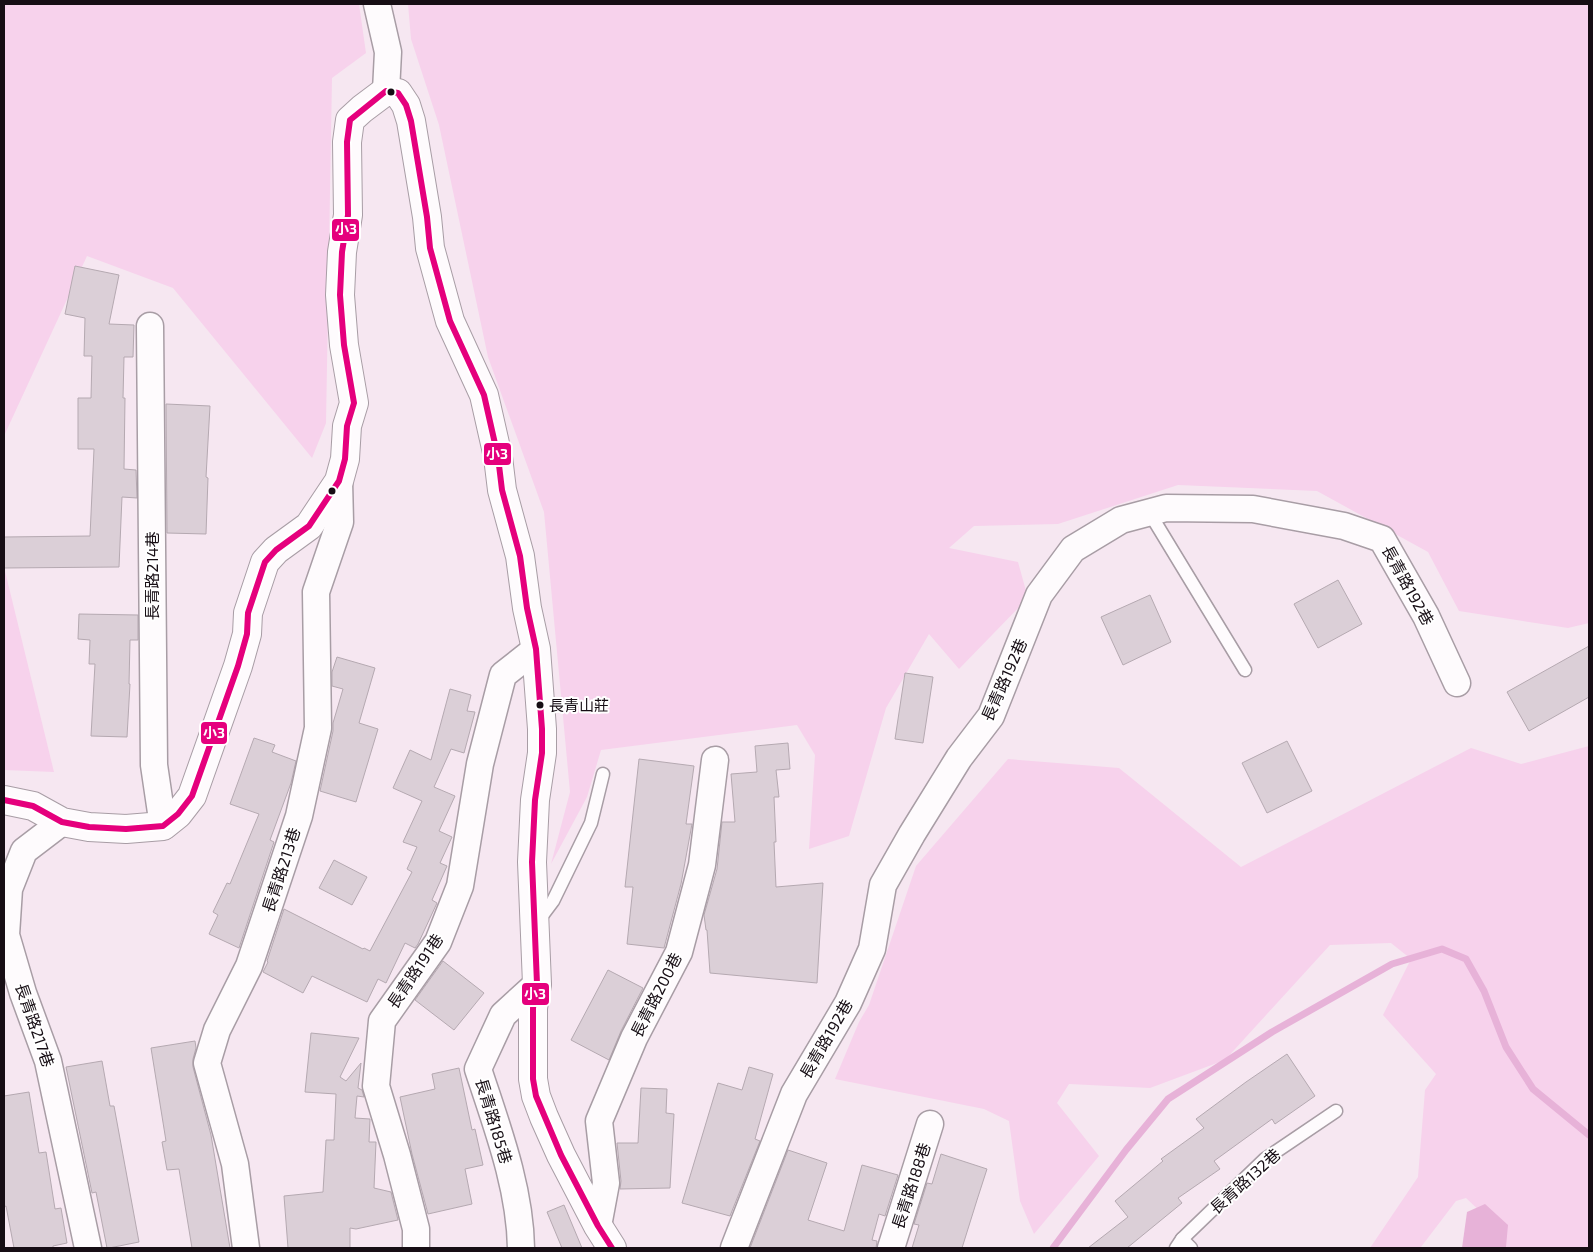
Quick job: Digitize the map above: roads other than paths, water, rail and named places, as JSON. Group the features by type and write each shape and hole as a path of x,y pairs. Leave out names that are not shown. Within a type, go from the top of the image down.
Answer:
{"street":[{"path":"378,4 388,52 386,92"},
{"path":"4,800 33,806 62,822 90,827 117,828 163,826 178,814 192,796 238,666 247,634 248,612 265,562 276,550 309,526 339,481 345,459 347,426 354,403 344,346 340,295 342,252 348,215 347,142 350,120 386,92 398,93 406,105 411,121 427,217 430,248 450,321 484,395 498,457 502,490 520,556 527,608 536,649 542,745 535,800 532,862 537,984 533,1008 532,1042 533,1079 536,1096 561,1155 605,1237"},
{"name":"長青路214巷","path":"150,326 154,765 163,826"},
{"name":"長青路213巷","path":"246,1248 235,1164 207,1062 217,1030 249,966 299,816 318,728 316,592 340,522 339,481"},
{"name":"長青路192巷","path":"734,1248 794,1094 848,1003 872,949 883,885 959,758 991,716 1039,595 1073,549 1121,520 1166,508 1252,509 1344,526 1382,540 1426,616 1457,683"},
{"name":"長青路191巷","path":"416,1248 416,1229 397,1155 376,1086 382,1021 438,942 460,886 480,764 503,675 536,649"},
{"name":"長青路200巷","path":"605,1237 606,1183 600,1121 634,1038 680,952 702,865 715,760"},
{"name":"長青路217巷","path":"62,822 24,851 9,889 6,936 23,993 48,1061 88,1248"},
{"name":"長青路185巷","path":"521,1248 520,1224 505,1153 478,1069 503,1015 537,984"},
{"name":"長青路188巷","path":"891,1248 930,1124"}],"lane":[{"path":"1149,512 1246,670"},
{"path":"534,928 553,901 591,823 603,774"},
{"name":"長青路132巷","path":"1183,1245 1265,1159 1336,1110"}],"waterway":[{"path":"1053,1248 1126,1150 1168,1099 1272,1032 1392,964 1442,949 1466,959 1484,991 1506,1047 1533,1089 1589,1135"}],"place":[{"name":"長青山莊","path":"540,705"}]}
